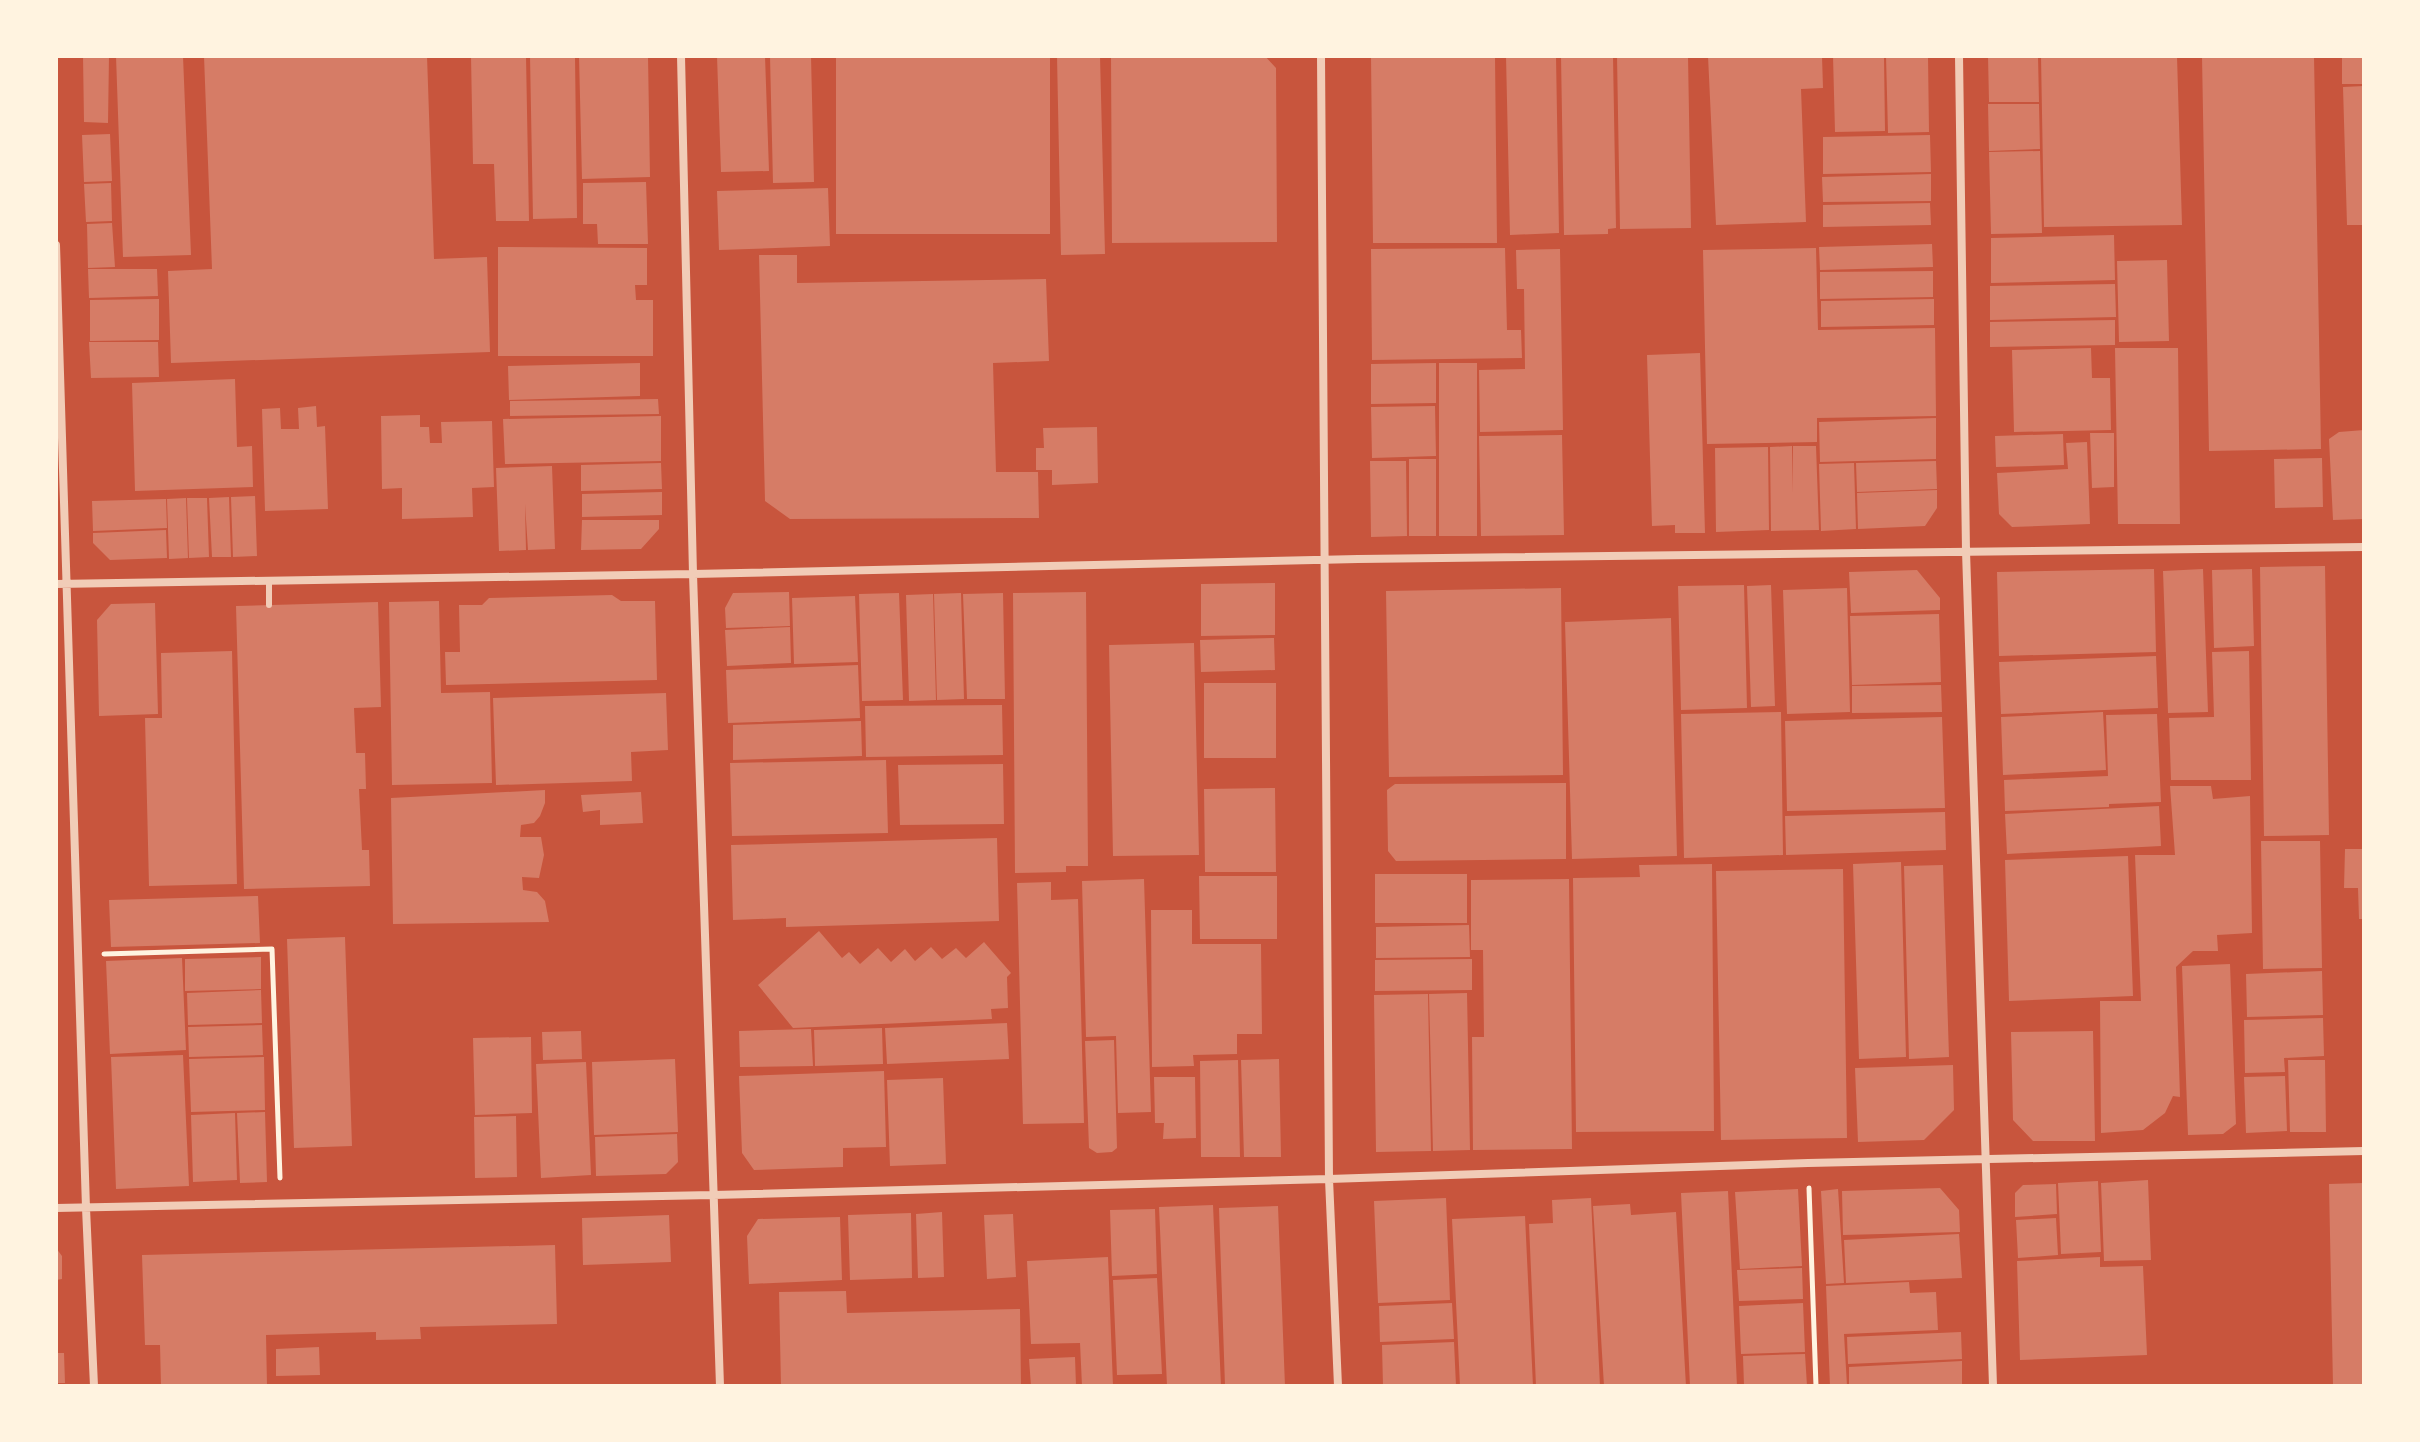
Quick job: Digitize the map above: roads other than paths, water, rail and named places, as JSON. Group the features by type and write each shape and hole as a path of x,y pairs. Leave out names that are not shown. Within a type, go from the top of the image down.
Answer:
{"street":[{"path":"681,56 693,574 720,1386"},
{"path":"1321,56 1329,1179 1338,1386"},
{"path":"1959,56 1966,551 1993,1386"},
{"path":"56,245 94,1386"},
{"path":"56,584 693,574 1324,559 2364,547"},
{"path":"56,1208 713,1195 1808,1163 2364,1151"}],"lane":[{"path":"269,581 269,605"}]}
